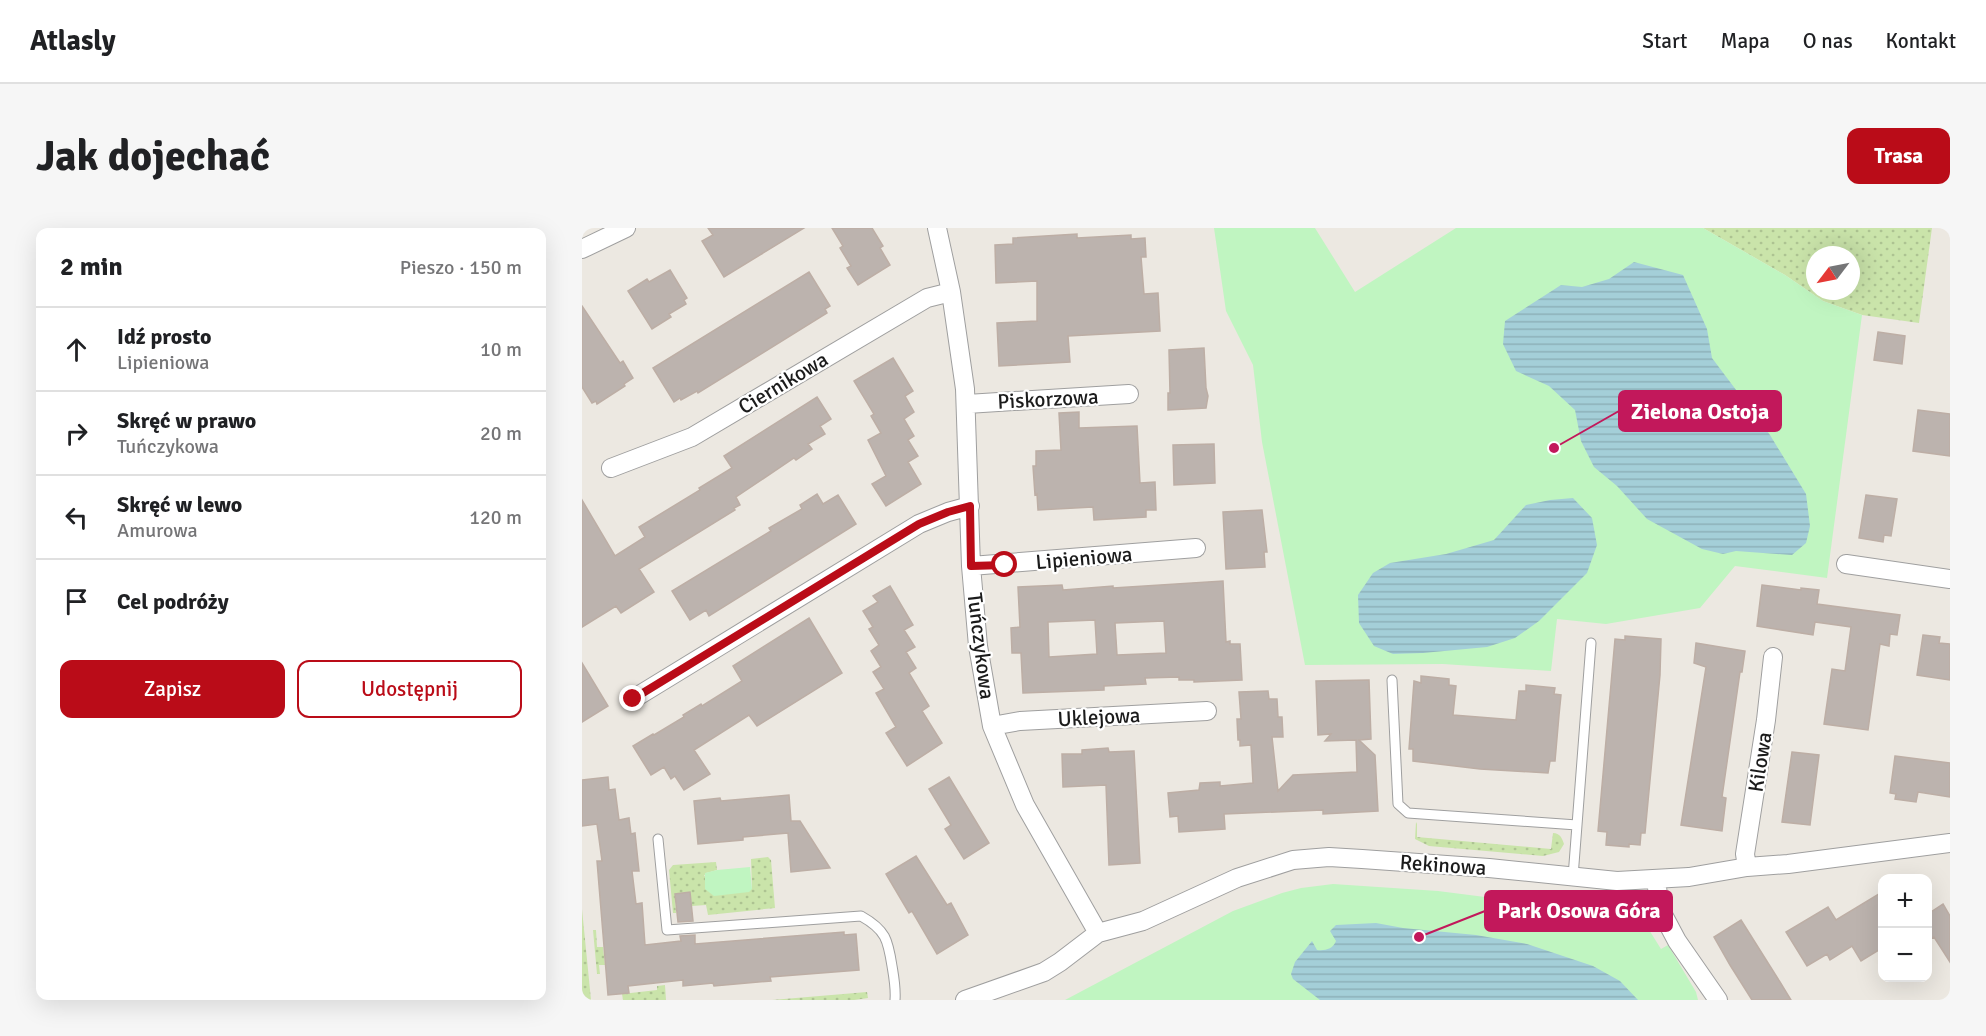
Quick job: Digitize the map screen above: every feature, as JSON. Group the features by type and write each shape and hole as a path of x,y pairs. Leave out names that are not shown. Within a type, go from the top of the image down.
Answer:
{"street":[{"path":"582,249 626,228"},
{"name":"Tuńczykowa","path":"937,228 951,292 967,404 971,566 978,646 992,726 1025,805 1098,933"},
{"name":"Ciernikowa","path":"611,468 692,437 927,298 951,292"},
{"name":"Piskorzowa","path":"967,404 1129,394"},
{"path":"633,699 919,524 970,506"},
{"name":"Lipieniowa","path":"971,566 1196,548"},
{"path":"1846,564 1950,579"},
{"name":"Kilowa","path":"1747,867 1745,854 1766,720 1773,657"},
{"name":"Uklejowa","path":"992,726 1020,721 1207,711"},
{"name":"Rekinowa","path":"965,1000 1044,972 1098,933 1143,921 1237,878 1293,860 1351,858 1489,868 1617,881 1656,880 1950,843"},
{"path":"1656,880 1660,909 1677,941 1718,1000"}],"lane":[{"path":"1573,877 1591,643"},
{"path":"1392,680 1398,804 1408,813 1576,825"},
{"path":"658,839 667,930 861,916 873,923 885,936 890,948 895,979 895,1000"}],"green space":[{"path":"1214,228 1315,228 1355,292 1456,228 1703,228 1806,289 1806,300 1822,300 1862,315 1827,578 1735,566 1700,608 1606,624 1557,619 1551,671 1443,664 1305,665 1262,442 1253,365 1226,311"},
{"path":"1703,228 1932,228 1919,323 1862,315 1822,300 1860,300 1860,246 1806,246 1806,289"},
{"path":"1416,822 1417,837 1551,849 1553,833 1555,833 1559,835 1564,844 1559,852 1543,856 1429,846 1415,839"},
{"path":"768,857 771,860 775,908 708,915 706,905 692,906 690,892 675,894 676,913 673,913 669,870 673,865 716,862 717,870 706,873 704,876 752,889 751,859"},
{"path":"750,867 752,889 749,892 714,896 705,889 705,873"},
{"path":"1333,884 1438,891 1641,917 1661,949 1668,945 1696,992 1698,1000 1065,1000 1233,911 1282,893"},
{"path":"582,909 591,1000 582,1000"},
{"path":"593,930 596,930 597,947 603,947 605,965 599,965 600,974 597,974"},
{"path":"665,985 666,1000 623,1000 622,994 657,990 657,986"},
{"path":"867,992 868,998 854,1000 772,1000"}],"water":[{"path":"1634,262 1683,275 1707,329 1712,358 1770,435 1806,494 1810,526 1806,543 1792,555 1736,551 1723,554 1702,549 1647,519 1617,486 1594,467 1581,441 1575,410 1549,386 1516,371 1503,344 1505,321 1561,285 1582,287 1609,279"},
{"path":"1573,498 1592,518 1597,545 1587,573 1539,621 1515,638 1487,647 1393,654 1374,646 1359,623 1358,595 1373,573 1390,563 1446,554 1494,540 1526,505"},
{"path":"1376,923 1476,935 1527,944 1593,966 1620,981 1638,1000 1320,1000 1293,979 1291,974 1295,962 1312,941 1317,950 1326,950 1331,948 1336,941 1330,931 1336,925"}],"building":[{"path":"708,228 804,228 724,277 702,241 713,235"},
{"path":"832,228 872,228 883,246 880,248 890,265 858,285 847,268 851,266"},
{"path":"1077,234 1077,238 1131,235 1131,239 1145,238 1146,257 1141,257 1144,294 1158,293 1160,331 1068,336 1070,362 999,366 997,323 1037,321 1037,281 996,283 995,245 1013,244 1013,238"},
{"path":"670,270 687,298 684,300 686,304 669,314 671,317 652,329 628,291 647,279 649,282"},
{"path":"809,272 830,306 825,309 827,313 698,393 697,391 674,402 653,368"},
{"path":"582,306 620,363 623,361 633,378 624,384 625,386 597,404 596,401 592,403 582,387"},
{"path":"1878,332 1905,336 1902,364 1874,360"},
{"path":"1204,348 1208,396 1206,408 1168,410 1169,350"},
{"path":"893,358 913,391 905,396 914,412 904,419 914,436 908,440 918,456 908,462 921,484 886,506 872,484 886,476 868,440 881,433 871,416 874,414 854,381"},
{"path":"817,397 831,419 820,426 825,434 808,444 812,449 796,460 794,458 736,497 740,505 734,508 735,510 639,569 654,592 621,613 616,606 582,627 582,500 615,556 645,537 639,527 732,468 724,456"},
{"path":"1918,410 1950,414 1950,456 1913,451"},
{"path":"1079,412 1079,428 1137,426 1140,483 1155,482 1156,510 1146,510 1146,517 1094,520 1093,507 1038,510 1033,466 1036,466 1036,451 1061,450 1059,413"},
{"path":"1214,444 1215,483 1174,485 1173,445"},
{"path":"817,494 823,504 838,495 856,524 709,616 706,610 690,620 672,591 771,531 769,528 802,509 800,505"},
{"path":"1866,495 1897,499 1891,536 1884,535 1883,542 1859,538"},
{"path":"1262,510 1267,552 1264,552 1265,567 1226,569 1223,512"},
{"path":"1223,581 1226,642 1240,644 1242,680 1194,682 1194,680 1179,680 1179,677 1145,678 1146,684 1104,686 1104,690 1023,693 1021,653 1012,653 1011,628 1020,627 1018,587 1062,585 1063,590 1113,586 1113,588","holes":["1095,620 1097,654 1049,657 1048,622","1164,621 1166,653 1117,655 1115,623"]},
{"path":"1762,585 1819,590 1817,604 1900,615 1897,635 1890,634 1889,646 1880,644 1868,730 1824,724 1832,669 1845,671 1851,627 1815,622 1813,635 1757,626"},
{"path":"890,586 913,625 904,630 915,647 906,652 916,668 909,673 929,706 922,711 942,743 907,766 886,733 896,727 876,693 884,689 873,672 881,667 871,651 879,645 869,629 873,627 863,611 878,602 873,596"},
{"path":"809,618 842,673 757,726 749,715 694,750 710,774 684,790 675,776 671,779 664,767 651,775 633,746 742,681 733,666"},
{"path":"1923,635 1940,637 1939,643 1950,644 1950,680 1917,675"},
{"path":"1625,636 1661,639 1660,675 1645,833 1641,833 1640,845 1629,844 1629,847 1606,845 1607,832 1598,831 1615,639 1625,640"},
{"path":"1696,643 1745,651 1722,797 1726,798 1722,831 1681,825 1706,667 1694,663"},
{"path":"582,663 608,706 582,722"},
{"path":"1421,676 1449,679 1449,685 1456,686 1453,715 1516,720 1519,691 1526,691 1526,685 1555,688 1554,694 1561,695 1555,761 1550,761 1548,773 1480,769 1413,761 1413,749 1409,749 1414,681 1421,683"},
{"path":"1369,680 1371,739 1359,740 1375,755 1378,811 1323,814 1323,810 1224,814 1225,829 1179,832 1178,816 1170,817 1168,793 1199,790 1200,783 1220,782 1220,786 1253,783 1251,745 1240,746 1240,740 1238,740 1237,719 1241,719 1239,692 1268,691 1269,699 1277,699 1278,717 1282,717 1283,737 1272,737 1278,791 1293,775 1357,772 1356,740 1325,741 1331,734 1318,735 1316,681"},
{"path":"1108,748 1109,752 1134,751 1140,863 1109,865 1106,785 1063,787 1062,754 1082,754 1082,750"},
{"path":"1792,752 1819,755 1810,825 1782,822"},
{"path":"1895,756 1950,763 1950,797 1918,792 1916,802 1895,799 1896,794 1890,793"},
{"path":"608,777 609,790 615,789 619,820 629,818 631,834 635,833 639,871 632,871 636,904 642,903 645,945 681,941 680,936 695,935 695,944 844,932 844,935 856,934 859,970 770,977 771,981 714,986 713,983 683,986 683,980 628,986 629,993 608,995 597,861 602,861 597,824 582,826 582,780"},
{"path":"949,777 989,843 964,859 945,829 951,825 929,789"},
{"path":"789,795 791,821 800,821 830,868 791,872 788,833 698,844 694,801"},
{"path":"916,856 947,905 951,903 968,935 937,954 912,911 909,913 886,874"},
{"path":"690,892 693,921 678,922 675,894"},
{"path":"1878,894 1878,950 1861,961 1852,946 1830,960 1827,954 1807,966 1786,932 1828,907 1836,920"},
{"path":"1943,904 1950,916 1950,962 1934,937 1932,938 1932,911"},
{"path":"1741,920 1791,1000 1752,1000 1730,965 1714,937"}],"place":[{"name":"Zielona Ostoja","path":"1554,448"},
{"name":"Park Osowa Góra","path":"1419,937"}],"route":[{"path":"633,699 919,524 948,512 970,506 971,566 1005,565"}]}
